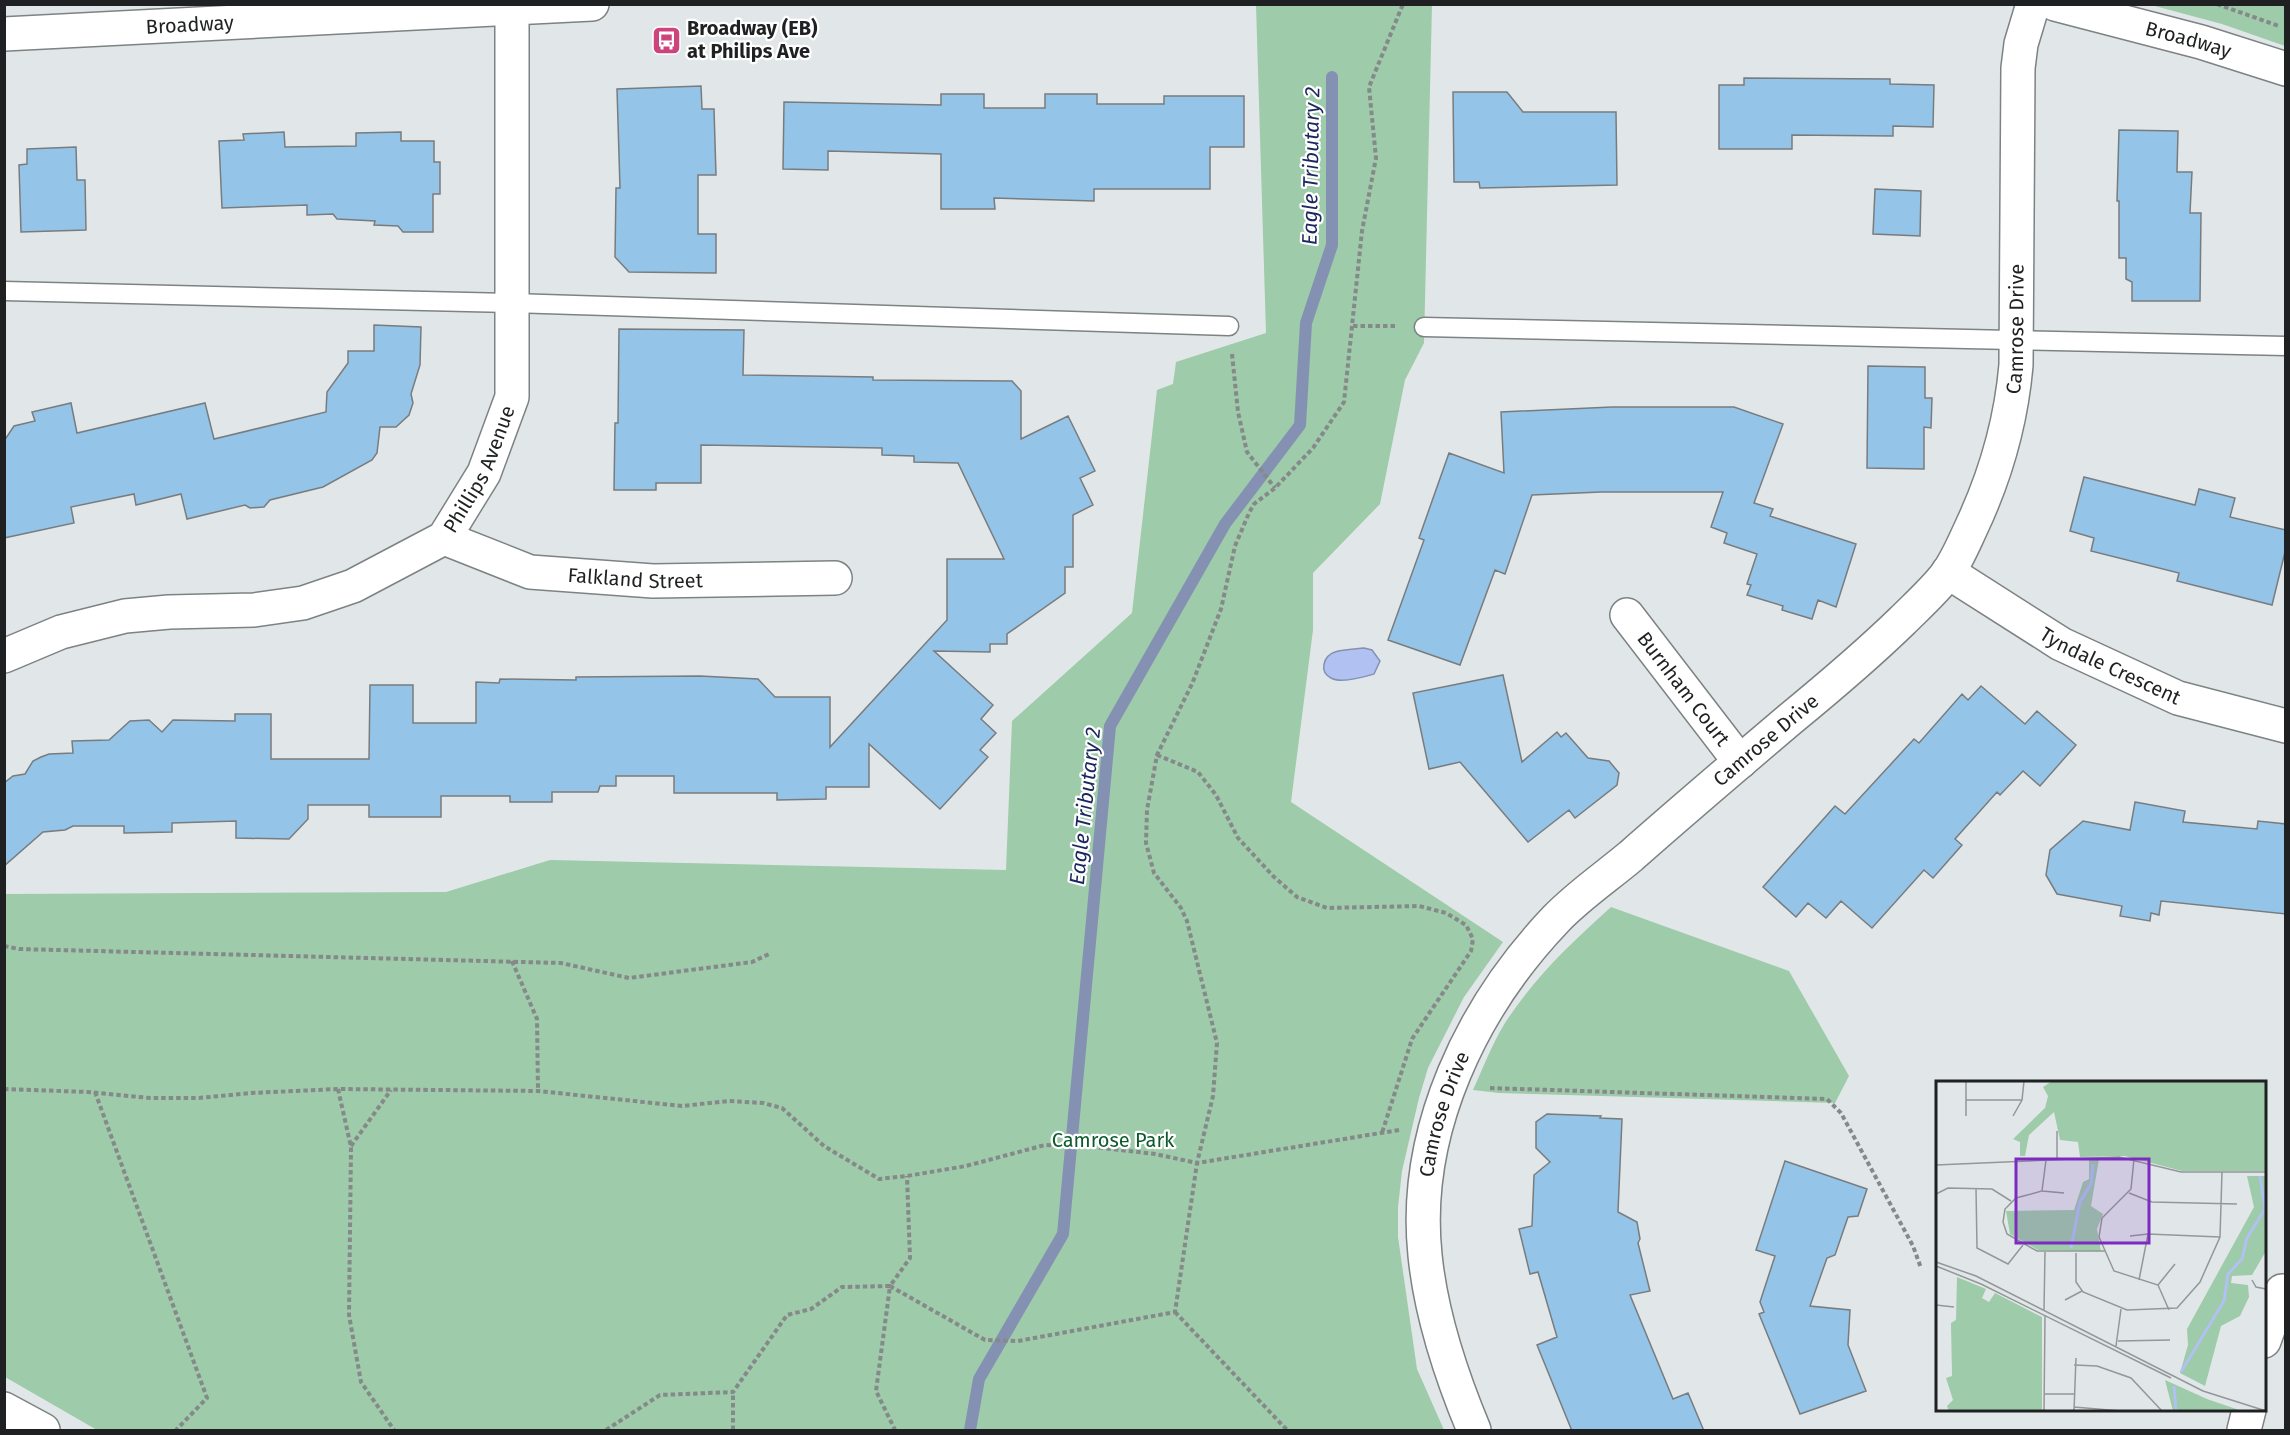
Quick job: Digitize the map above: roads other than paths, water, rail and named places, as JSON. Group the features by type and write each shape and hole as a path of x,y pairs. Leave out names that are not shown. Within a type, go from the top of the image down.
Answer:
{"street":[{"name":"Broadway","path":"4,34 592,4"},
{"name":"Camrose Drive","path":"1474,1431 1449,1367 1424,1253 1426,1179 1436,1125 1456,1068 1485,1012 1509,975 1560,916 1873,648 1948,572 1979,510 2003,446 2013,397 2018,68 2021,44 2033,4"},
{"name":"Broadway","path":"2055,4 2201,42 2286,69"},
{"name":"Phillips Avenue","path":"4,656 61,632 125,616 169,612 254,610 303,603 353,586 444,538 484,473 513,397 513,9"},
{"name":"Falkland Street","path":"444,538 530,572 653,581 835,578"},
{"name":"Tyndale Crescent","path":"1948,572 2061,644 2167,694 2231,714 2286,726"},
{"name":"Burnham Court","path":"1627,615 1740,762"},
{"path":"2266,1337 2277,1291"},
{"path":"4,1409 43,1431"},
{"path":"2244,1431 2249,1411"}],"lane":[{"path":"4,291 512,303 1229,326"},
{"path":"1424,327 2286,346"}],"water":[{"path":"1364,648 1372,650 1380,661 1374,674 1341,680 1335,680 1327,675 1324,664 1331,654 1342,650"}],"waterway":[{"name":"Eagle Tributary 2","path":"970,1430 979,1379 1063,1234 1110,726 1225,524 1300,425 1306,323 1332,245 1332,77"}],"place":[{"name":"Broadway (EB) at Philips Ave","path":"666,40"}],"park label":[{"name":"Camrose Park","path":"1113,1140"}]}
